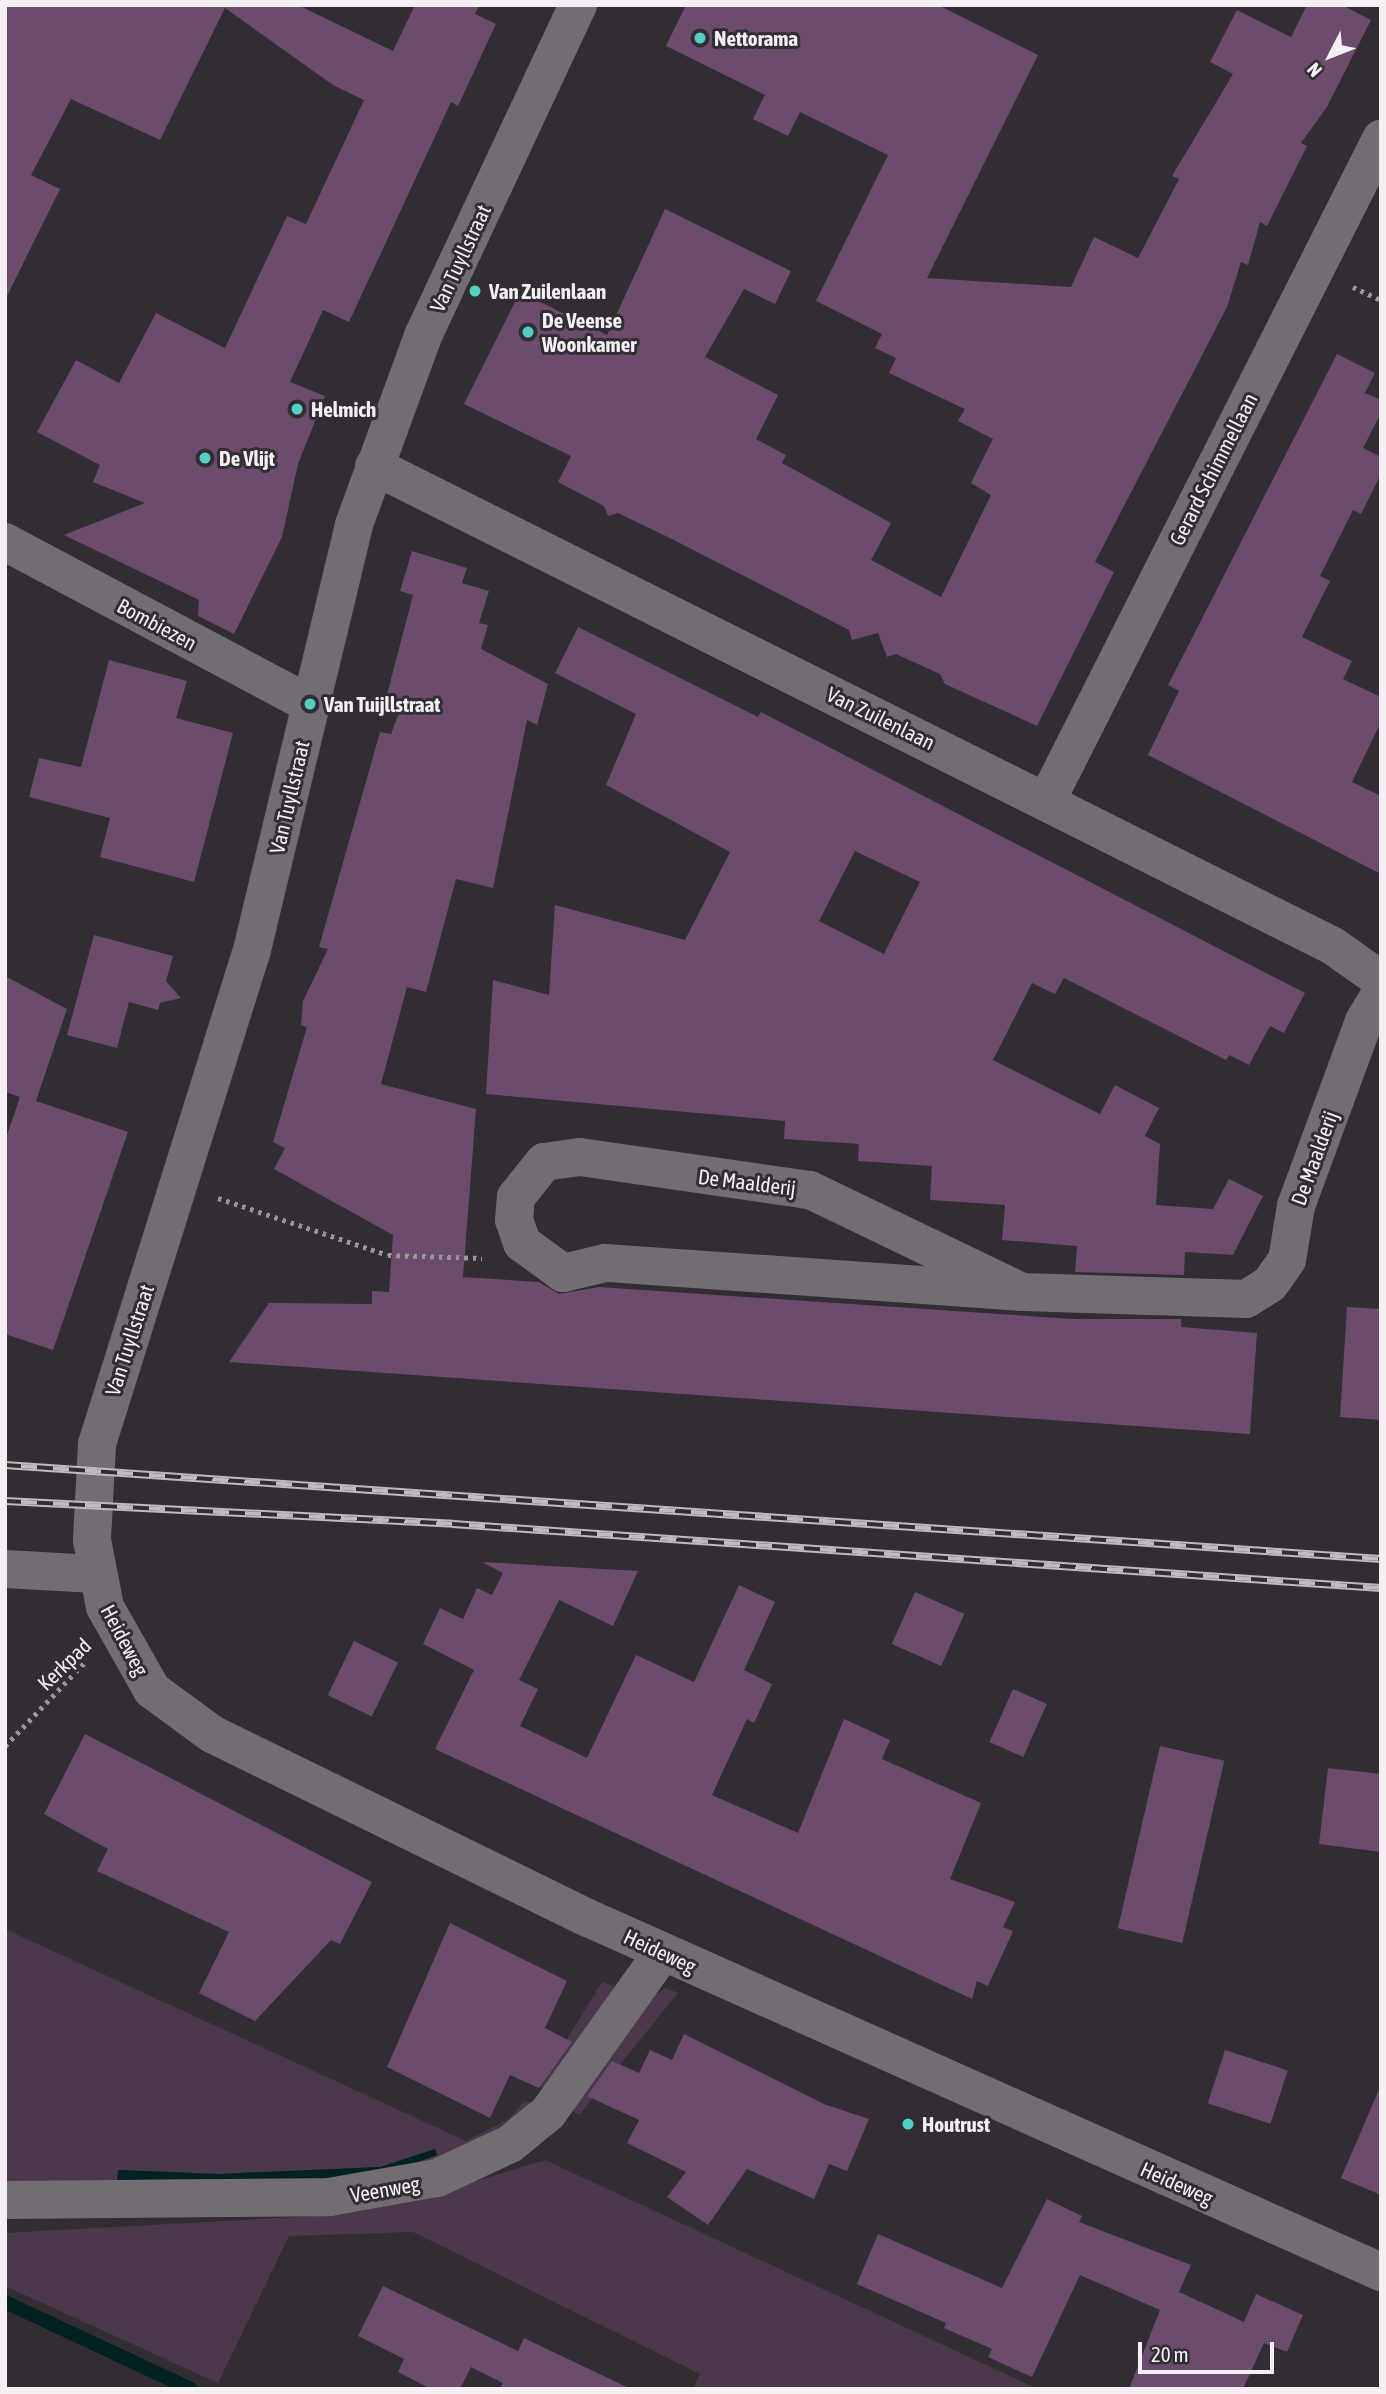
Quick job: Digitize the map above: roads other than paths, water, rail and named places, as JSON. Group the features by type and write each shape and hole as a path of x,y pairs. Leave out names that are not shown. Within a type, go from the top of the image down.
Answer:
{"street":[{"name":"Van Tuyllstraat","path":"92,1488 105,1416 179,1189 251,953 310,704 374,466 423,337 578,5"},
{"name":"Gerard Schimmellaan","path":"1047,800 1381,139"},
{"name":"Van Zuilenlaan","path":"374,466 1047,800 1333,946 1381,980"},
{"name":"Bombiezen","path":"5,542 310,704"},
{"name":"De Maalderij","path":"1022,1292 810,1190 563,1155 526,1177 516,1197 514,1220 522,1243 564,1273 605,1263 1022,1292 1218,1303 1246,1299 1270,1284 1287,1260 1296,1206 1364,1021 1381,992"},
{"name":"Heideweg","path":"92,1488 95,1574 118,1636 152,1690 195,1725 663,1952 1381,2272"},
{"path":"5,1569 95,1574"},
{"name":"Veenweg","path":"5,2200 329,2197 437,2178 510,2144 548,2113 663,1952"}],"waterway":[{"path":"5,2302 191,2389"}],"railway":[{"path":"5,1465 1381,1559"},
{"path":"5,1501 453,1524 1381,1588"}],"place":[{"name":"Nettorama","path":"700,38"},
{"name":"Van Zuilenlaan","path":"475,291"},
{"name":"De Veense Woonkamer","path":"528,332"},
{"name":"Helmich","path":"297,409"},
{"name":"De Vlijt","path":"205,458"},
{"name":"Van Tuijllstraat","path":"310,704"},
{"name":"Houtrust","path":"908,2124"}]}
